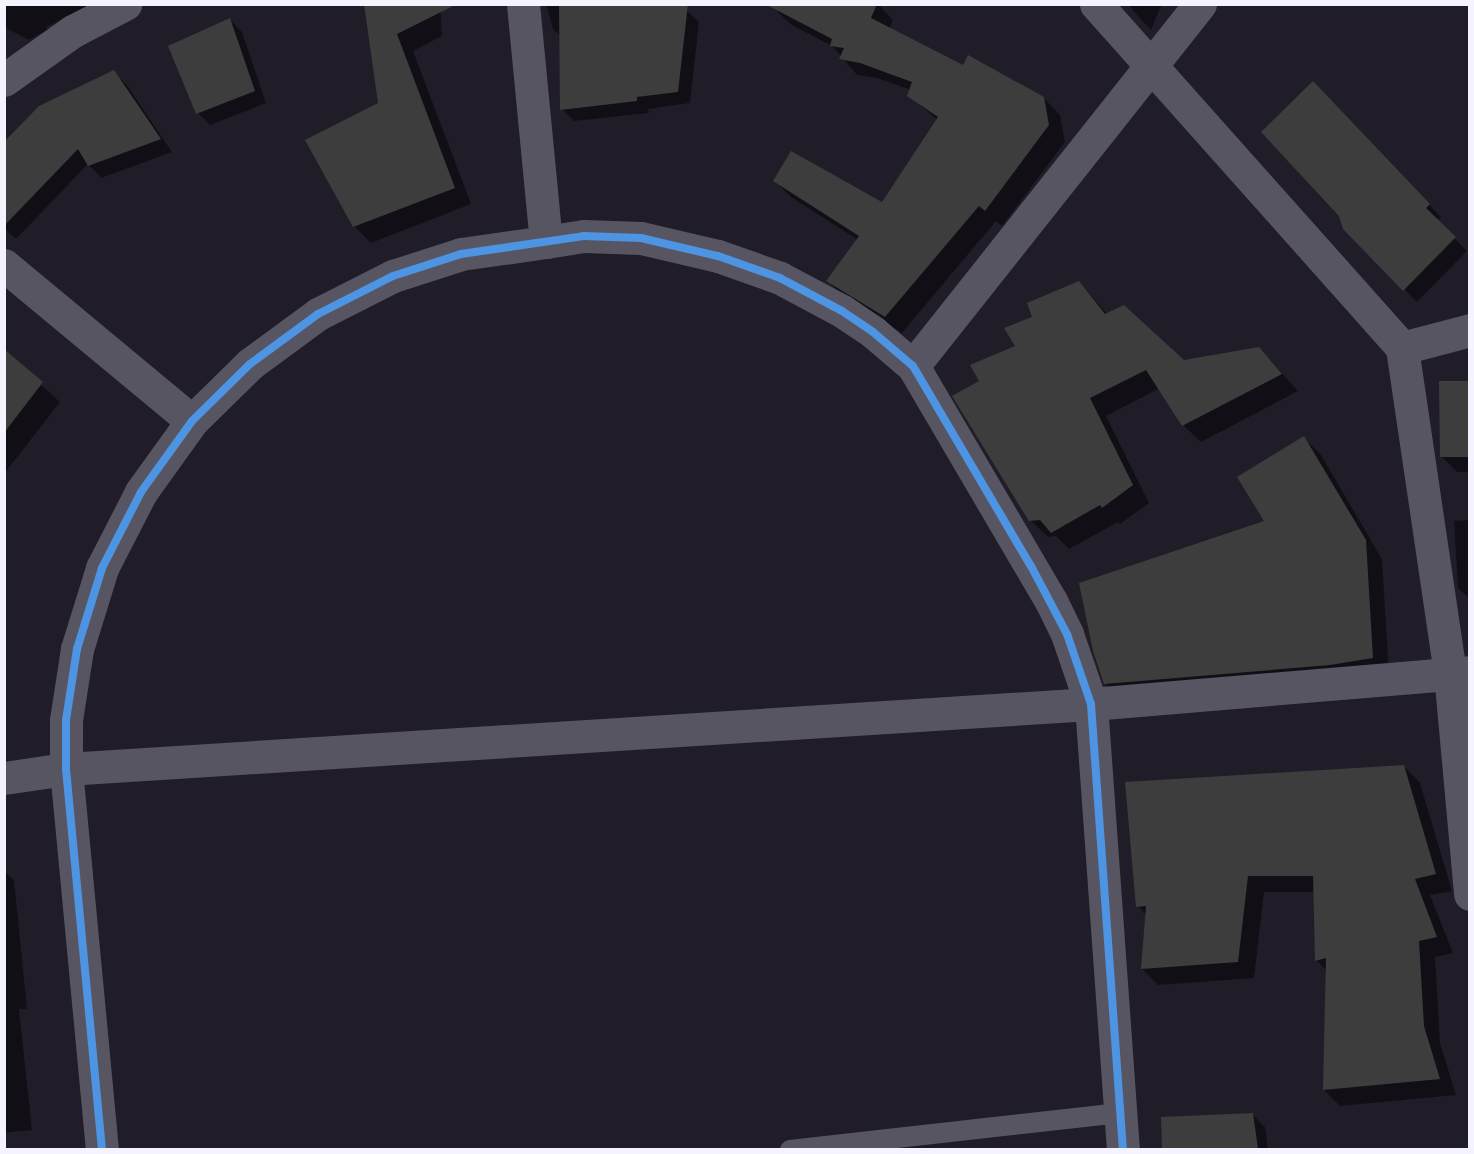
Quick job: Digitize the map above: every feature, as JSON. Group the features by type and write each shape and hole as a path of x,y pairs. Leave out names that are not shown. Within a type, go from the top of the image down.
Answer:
{"street":[{"path":"4,80 73,31 125,4"},
{"path":"523,4 546,242"},
{"path":"1096,4 1151,69 1402,348 1460,673 1470,894"},
{"path":"913,366 1151,69 1200,4"},
{"path":"102,1149 66,769 66,720 77,649 102,568 141,492 192,422 250,364 318,315 393,276 461,254 584,236 641,238 718,256 780,278 842,311 913,366 1068,634 1091,704 1123,1149"},
{"path":"4,265 192,422"},
{"path":"1402,348 1470,330"},
{"path":"4,778 66,769 1091,704 1460,673"}],"lane":[{"path":"790,1149 1120,1113"}],"building":[{"path":"364,4 457,4 397,34 455,188 353,227 305,140 378,103"},
{"path":"559,4 688,4 678,92 637,97 637,101 560,110"},
{"path":"765,4 877,4 871,18 963,65 968,55 1044,97 1049,125 985,211 979,206 885,317 826,281 859,236 773,181 791,151 882,202 938,117 907,96 912,82 860,63 839,59 844,48 830,46 832,39"},
{"path":"230,18 255,91 196,114 168,46"},
{"path":"114,70 161,139 88,166 78,149 4,226 4,142 39,106"},
{"path":"1313,81 1430,204 1426,208 1456,237 1403,291 1343,229 1339,216 1261,132"},
{"path":"1079,281 1105,314 1124,305 1184,360 1259,347 1282,374 1182,426 1146,370 1090,398 1133,485 1102,508 1100,505 1051,533 1040,520 1029,521 952,396 979,381 970,365 1015,346 1004,328 1032,317 1027,303"},
{"path":"4,349 43,382 4,433"},
{"path":"1439,381 1470,381 1470,457 1440,457"},
{"path":"1304,436 1366,540 1373,658 1330,665 1104,684 1093,651 1079,583 1264,521 1237,477"},
{"path":"1404,765 1436,874 1415,879 1437,937 1419,941 1424,1026 1440,1079 1323,1090 1326,958 1315,961 1313,876 1248,876 1238,962 1141,969 1146,906 1136,907 1125,782"},
{"path":"1253,1113 1258,1149 1162,1149 1161,1117"}],"cycle path":[{"path":"102,1150 66,769 66,720 77,649 102,568 141,492 192,421 250,364 318,314 393,276 461,254 584,236 641,238 718,256 780,278 842,311 873,332 913,366 1031,566 1067,634 1091,704 1123,1150"}]}
